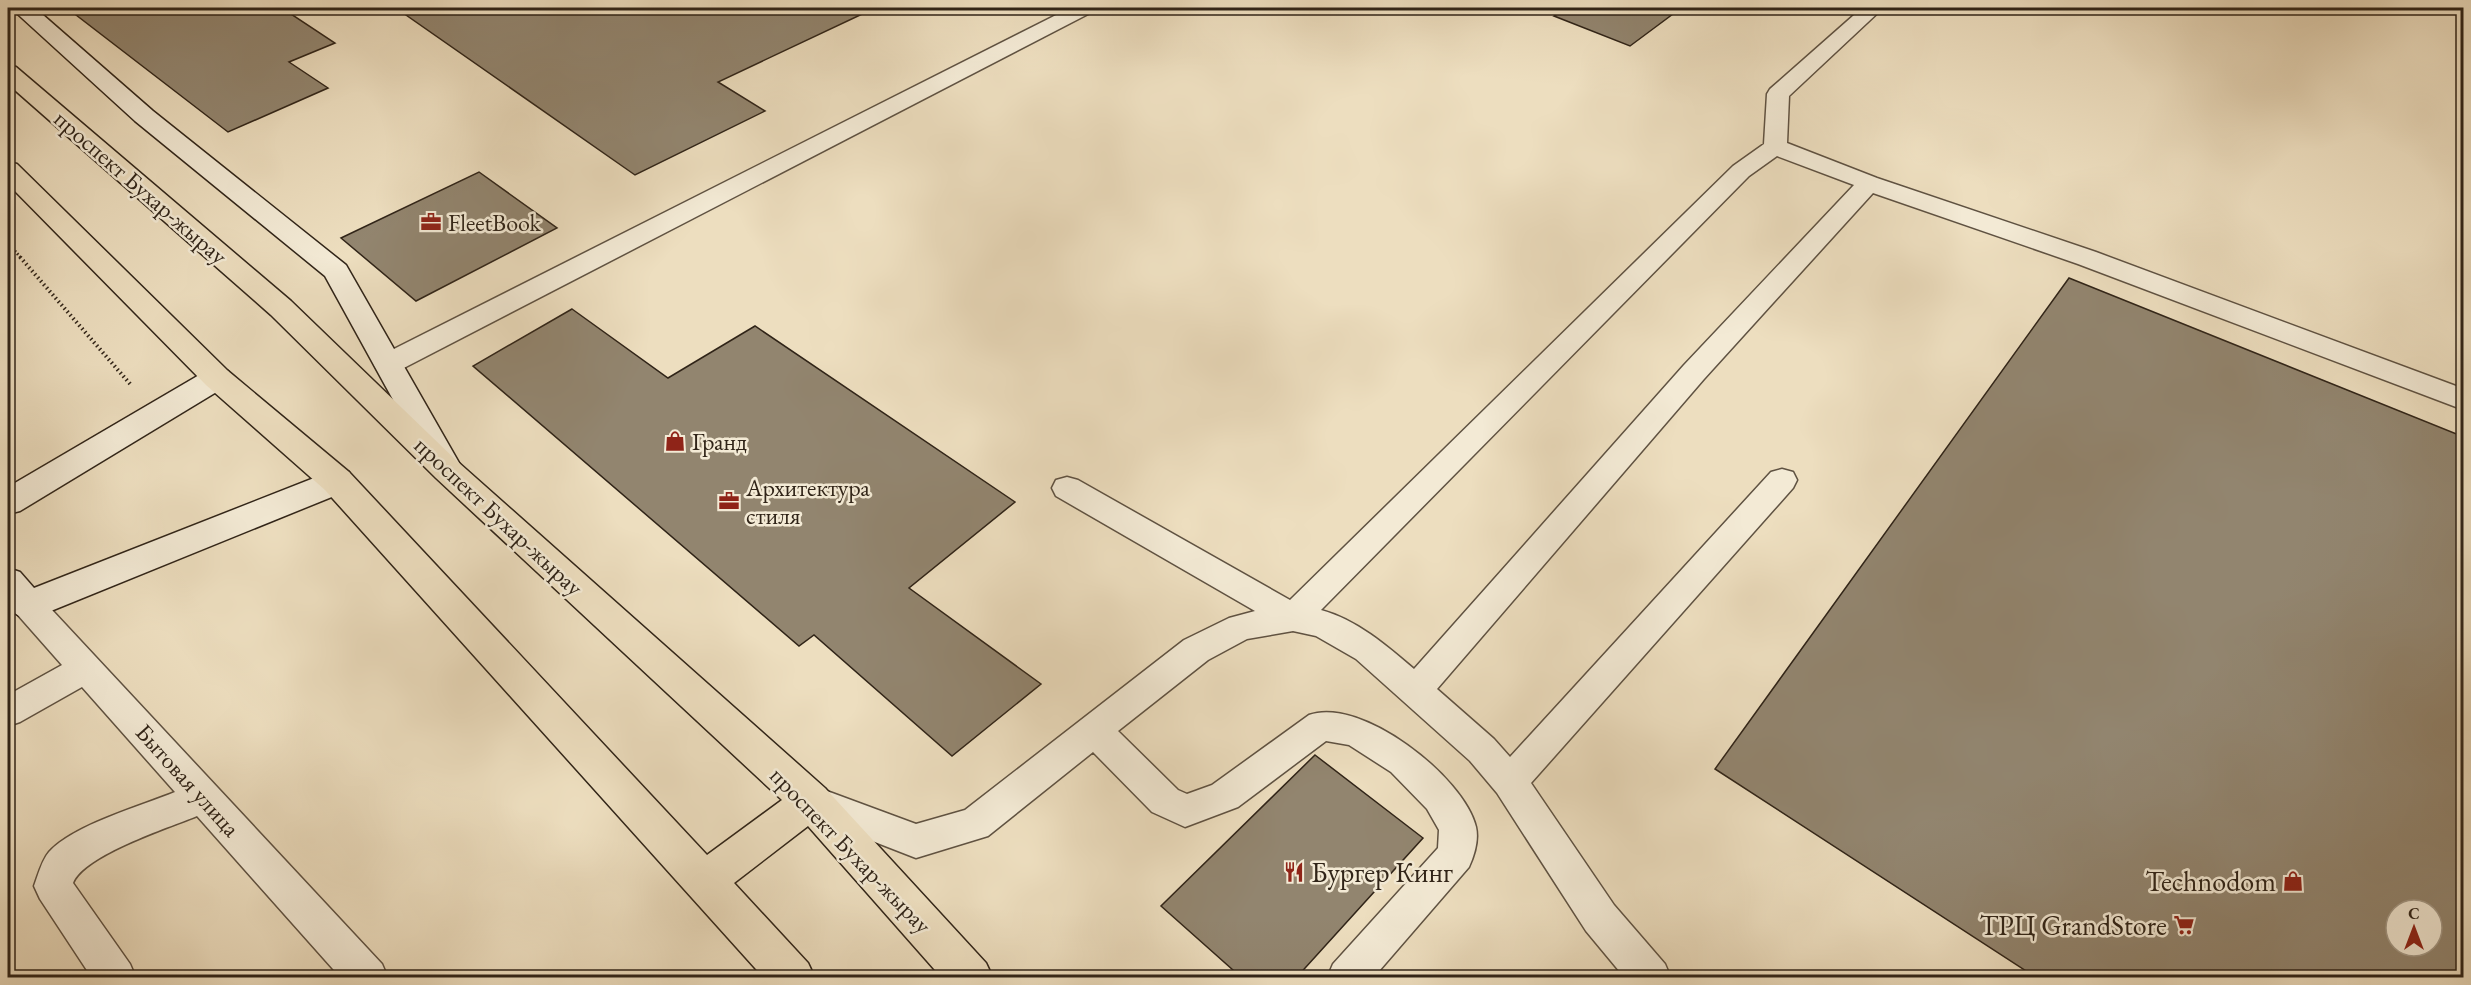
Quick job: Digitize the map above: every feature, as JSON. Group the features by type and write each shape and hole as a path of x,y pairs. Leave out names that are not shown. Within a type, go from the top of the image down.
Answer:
{"main road":[{"name":"проспект Бухар-жырау","path":"8,72 281,308 447,470 811,801 972,978"},
{"path":"8,170 217,378 338,481 706,880 793,978"},
{"path":"706,880 811,801"}],"street":[{"path":"22,8 144,116 336,271 447,470"},
{"path":"8,502 217,378"},
{"path":"18,593 338,481"}],"lane":[{"path":"388,364 1085,8"},
{"path":"1775,147 1778,94 1873,8"},
{"path":"1775,147 1869,183 2087,258 2463,400"},
{"path":"811,801 916,841 975,824 1196,650 1241,627 1293,618 1741,171 1775,147"},
{"path":"1416,690 1694,372 1869,183"},
{"path":"1510,783 1782,480"},
{"path":"1067,488 1293,618 1323,624 1368,649 1482,750 1510,783 1600,918 1651,978"},
{"name":"Бытовая улица","path":"18,593 369,978"},
{"path":"8,712 86,668"},
{"path":"1094,730 1165,801 1185,811 1224,796 1321,725 1357,731 1403,761 1440,798 1458,828 1456,855 1347,978"},
{"path":"116,978 52,886 60,865 83,846 203,797"}],"path":[{"path":"8,243 108,357 155,415"}],"building":[{"path":"67,8 282,8 335,43 289,62 328,88 228,132"},
{"path":"396,8 875,8 718,82 765,111 635,175"},
{"path":"1567,8 1681,8 1630,46 1554,16"},
{"path":"479,172 557,228 416,301 341,238"},
{"path":"2069,278 2464,437 2464,978 2037,978 1715,769"},
{"path":"572,309 668,378 755,326 1015,502 909,588 1041,684 952,756 814,635 799,646 473,366"},
{"name":"Бургер Кинг","path":"1315,755 1423,838 1296,978 1242,978 1161,906"}],"place":[{"name":"FleetBook","path":"431,222"},
{"name":"Гранд","path":"675,441"},
{"name":"Архитектура стиля","path":"729,501"},
{"name":"Бургер Кинг","path":"1294,872"},
{"name":"Technodom","path":"2293,881"},
{"name":"ТРЦ GrandStore","path":"2184,925"}]}
